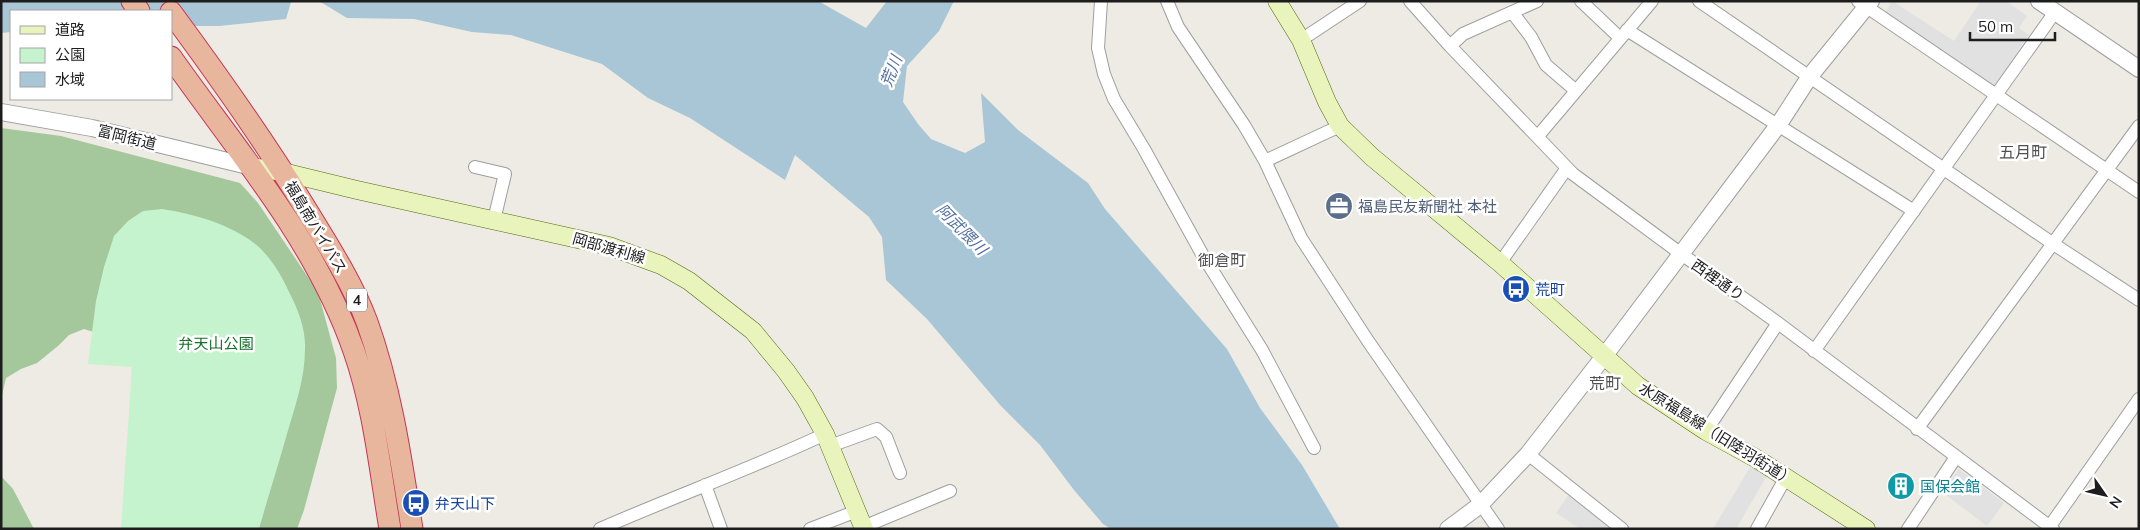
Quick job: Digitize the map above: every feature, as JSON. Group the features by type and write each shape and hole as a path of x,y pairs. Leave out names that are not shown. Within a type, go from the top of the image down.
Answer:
{"highway":[{"name":"福島南バイパス","path":"172,13 234,97 342,268 366,321 383,375 400,452 412,529"},
{"name":"福島南バイパス","path":"172,58 252,167 325,284 354,352 374,428 390,529"}],"main road":[{"name":"水原福島線（旧陸羽街道）","path":"1278,1 1301,40 1340,126 1393,176 1500,263 1638,386 1706,431 1786,477 1866,529"},
{"name":"岡部渡利線","path":"252,167 283,172 610,246 634,253 661,265 689,281 741,320 764,342 805,398 827,440 861,522"}],"street":[{"path":"1101,1 1098,48 1104,74 1114,99 1202,254 1262,350 1314,448"},
{"path":"1167,1 1178,27 1244,125 1265,161 1301,238 1498,529"},
{"path":"1301,40 1360,1"},
{"name":"西裡通り","path":"1410,1 1450,46 1567,168 1680,254 1778,323 2051,528"},
{"path":"1450,46 1463,34 1537,1"},
{"path":"1581,1 1624,34 1778,124 1914,211"},
{"path":"1538,136 1652,1"},
{"path":"1699,1 1943,169 2139,300"},
{"path":"2039,1 2139,69"},
{"path":"1448,529 1480,505 1528,454 1605,355 1778,124 1810,76 1866,3 1996,95 2139,192"},
{"path":"1512,12 1531,37 1546,65 1575,90"},
{"path":"1814,351 2055,12"},
{"name":"富岡街道","path":"1,112 92,128 252,167"},
{"path":"1265,161 1340,126"},
{"path":"1917,429 2139,126"},
{"path":"475,167 505,174 494,220"},
{"path":"1500,263 1567,168"},
{"path":"1706,431 1778,323"},
{"path":"2051,528 2138,400"},
{"path":"600,529 767,461 827,440 877,429 886,438 900,473"},
{"path":"1528,454 1622,529"},
{"path":"1908,529 1956,458"},
{"path":"1757,529 1786,477"},
{"path":"705,485 721,529"},
{"path":"810,529 861,522 950,491"}],"green space":[{"path":"1,128 61,136 240,183 258,203 318,292 336,358 337,388 304,510 297,529 136,529 161,379 116,339 84,329 69,335 37,363 21,369 6,378 1,399"},
{"name":"弁天山公園","path":"162,209 201,217 226,227 250,240 269,258 280,274 301,320 305,342 305,360 301,382 259,529 121,529 132,367 88,364 96,301 114,236 128,221 143,211"},
{"path":"1,476 13,489 34,529 1,529"}],"shaded area":[{"path":"1892,1 1954,41 1981,1 2006,1 2027,16 2019,28 2029,35 1994,86 1885,13"},
{"path":"1752,464 1768,474 1736,529 1713,529"},
{"path":"1959,469 2004,503 1987,526 1942,492"},
{"path":"1569,494 1618,529 1580,529 1556,513"}],"water":[{"path":"1,1 293,1 291,2 286,19 219,26 172,26 172,10 10,10 10,32 1,33"},
{"path":"319,1 818,1 866,28 887,1 954,1 939,31 907,66 903,102 918,124 931,139 965,153 985,142 981,93 1018,130 1088,183 1105,209 1227,349 1260,408 1302,465 1340,529 1111,529 1103,524 1040,445 1001,406 927,319 886,280 882,237 869,217 795,155 785,180 690,118 648,98 602,64 511,35 472,32 414,19 347,18"}],"place":[{"name":"福島民友新聞社 本社","path":"1339,206"},
{"name":"荒町","path":"1516,289"},
{"name":"国保会館","path":"1901,486"},
{"name":"弁天山下","path":"416,503"}],"district":[{"name":"五月町","path":"2023,152"},
{"name":"御倉町","path":"1222,260"},
{"name":"荒町","path":"1605,383"}],"water label":[{"name":"荒川","path":"891,71"},
{"name":"阿武隈川","path":"962,229"}]}
